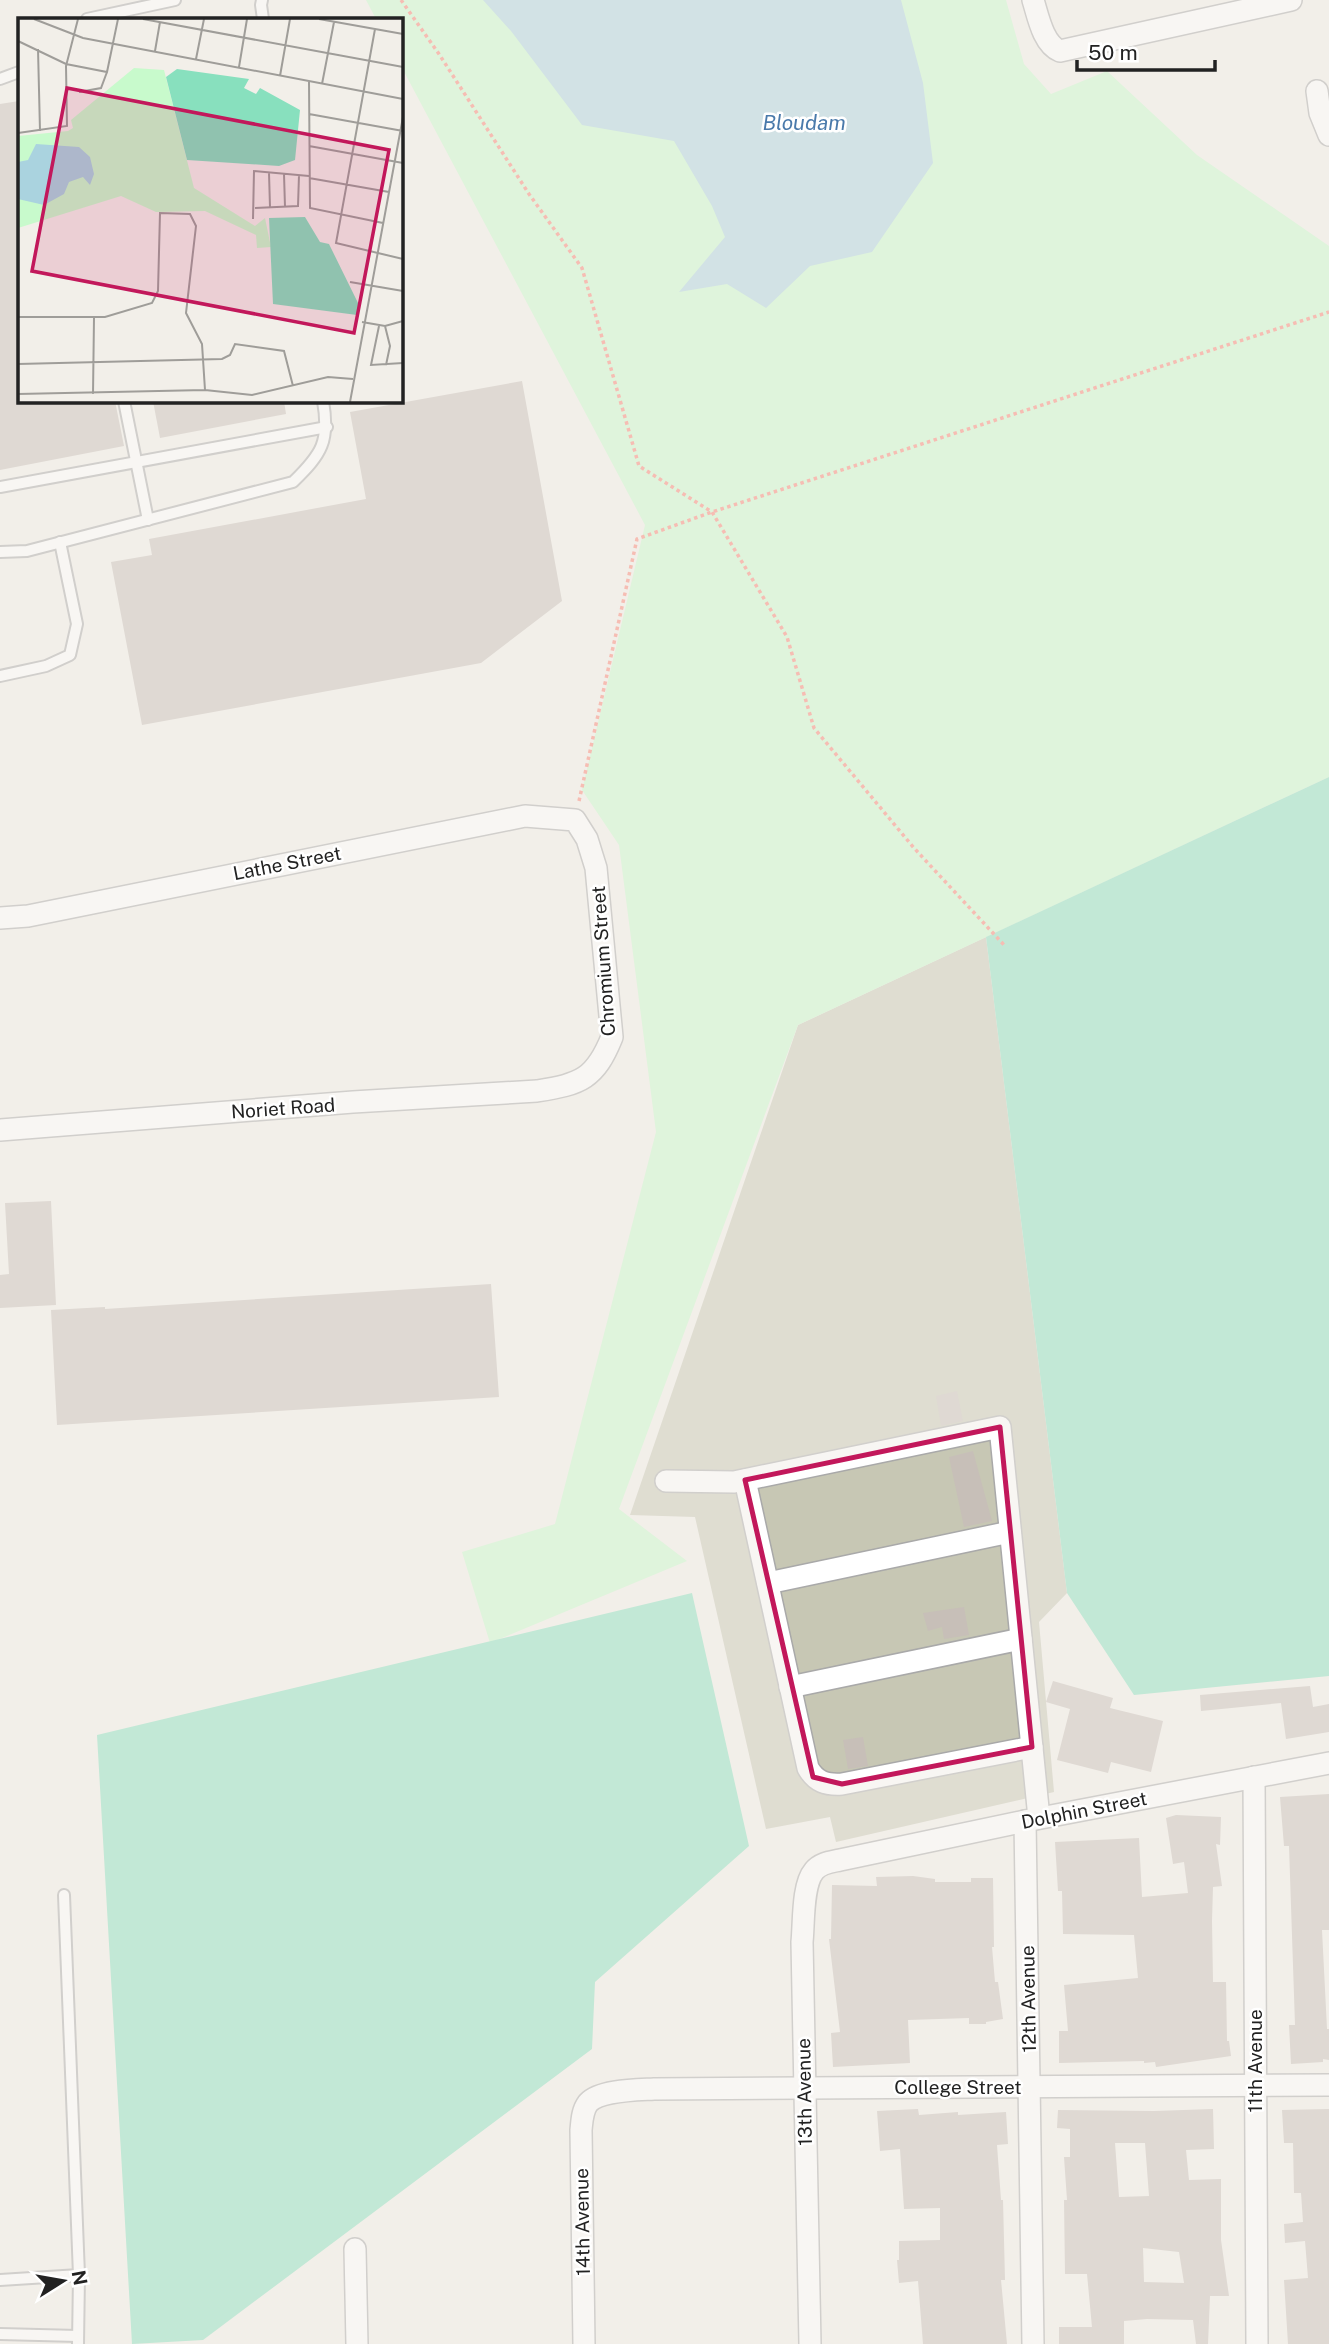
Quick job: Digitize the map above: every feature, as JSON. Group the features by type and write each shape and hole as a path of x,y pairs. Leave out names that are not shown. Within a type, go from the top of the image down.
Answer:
{"street":[{"path":"1033,0 1045,34 1054,48 1066,51 1291,0"},
{"path":"1317,91 1320,113 1329,135"},
{"name":"Lathe Street","path":"0,918 29,916 525,816 575,820"},
{"name":"Chromium Street","path":"565,1086 592,1074 604,1057 612,1037 596,868 587,839 575,820"},
{"name":"Noriet Road","path":"0,1130 353,1102 537,1091 565,1086"},
{"name":"12th Avenue","path":"745,1480 1000,1427 1031,1747 1029,2087 1033,2344"},
{"path":"666,1481 745,1480 808,1768 813,1777 831,1785 1031,1747"},
{"path":"768,1583 1010,1532"},
{"path":"790,1687 1021,1639"},
{"name":"Dolphin Street","path":"840,1860 1329,1763"},
{"name":"11th Avenue","path":"1254,1777 1256,2344"},
{"name":"13th Avenue","path":"810,2344 802,1942 806,1892 813,1872 826,1863 840,1860"},
{"name":"College Street","path":"589,2102 607,2094 654,2089 1329,2085"},
{"name":"14th Avenue","path":"584,2344 581,2130 583,2113 589,2102"},
{"path":"355,2249 357,2344"}],"lane":[{"path":"93,18 175,0"},
{"path":"0,79 18,72"},
{"path":"124,402 148,520"},
{"path":"0,552 27,551 293,482 316,459 327,427 323,402"},
{"path":"0,486 327,427"},
{"path":"0,676 46,666 69,655 77,624 60,542"},
{"path":"0,2334 78,2340 79,2275 64,1895"},
{"path":"0,2280 79,2275"}],"path":[{"path":"401,0 529,194 582,268 639,466 712,512 787,637 814,728 914,848 1004,946"},
{"path":"575,820 637,539 712,512 1329,312"}],"highlighted area":[{"path":"1000,1427 1032,1747 842,1784 813,1777 745,1480"}],"shaded area":[{"path":"986,937 1067,1593 1039,1622 1054,1792 836,1842 830,1817 766,1829 695,1517 630,1515 798,1025"}],"green space":[{"path":"366,0 1006,0 1024,64 1051,94 1107,71 1197,155 1329,246 1329,777 798,1025 619,1509 687,1561 490,1643 462,1552 555,1524 656,1132 619,845 582,790 645,525 402,68 402,18 375,18"},
{"path":"1329,777 1329,1676 1134,1695 1067,1593 986,937"},
{"path":"692,1593 749,1846 595,1982 592,2049 203,2340 132,2344 97,1735"}],"water":[{"name":"Bloudam","path":"483,0 901,0 923,83 933,163 872,252 810,266 766,308 727,284 679,292 725,237 712,206 674,141 582,125 511,31"}],"building":[{"path":"18,101 18,402 115,402 124,446 0,470 0,104"},
{"path":"522,381 562,601 481,663 142,725 111,562 152,555 149,539 366,499 350,412"},
{"path":"153,402 284,402 286,414 160,438"},
{"path":"51,1201 56,1305 0,1308 0,1275 9,1274 5,1203"},
{"path":"491,1284 499,1397 57,1425 51,1310 105,1309"},
{"path":"957,1391 963,1421 941,1426 936,1396"},
{"path":"973,1451 992,1521 964,1527 949,1457"},
{"path":"964,1607 969,1635 944,1639 942,1627 928,1631 923,1613"},
{"path":"1053,1681 1113,1698 1110,1708 1163,1721 1151,1772 1111,1762 1108,1773 1057,1760 1070,1709 1046,1702"},
{"path":"1310,1686 1313,1707 1329,1704 1329,1732 1286,1739 1281,1703 1201,1711 1200,1695"},
{"path":"863,1737 868,1766 848,1769 843,1740"},
{"path":"1329,1794 1329,1930 1322,1930 1329,2060 1291,2064 1289,2025 1295,2025 1289,1846 1284,1846 1280,1797"},
{"path":"1176,1815 1221,1817 1220,1845 1216,1844 1222,1886 1213,1887 1213,1982 1226,1982 1227,2041 1231,2056 1156,2067 1155,2062 1144,2061 1059,2063 1059,2031 1068,2031 1064,1985 1138,1978 1134,1935 1063,1934 1062,1891 1058,1891 1055,1842 1139,1838 1142,1897 1188,1893 1184,1862 1173,1864 1166,1818"},
{"path":"913,1876 935,1879 935,1882 971,1882 971,1878 993,1878 992,1947 995,1982 998,1982 1003,2019 986,2024 969,2024 969,2018 908,2020 910,2063 833,2067 831,2033 840,2032 829,1939 832,1885 877,1886 876,1877"},
{"path":"918,2109 919,2115 1006,2112 1008,2144 997,2145 1003,2200 1005,2280 1001,2280 1007,2344 923,2344 918,2281 899,2283 899,2241 940,2240 940,2208 904,2209 900,2149 880,2151 877,2111"},
{"path":"1213,2109 1214,2149 1186,2150 1189,2180 1221,2179 1221,2240 1229,2296 1210,2296 1208,2344 1196,2344 1193,2320 1147,2319 1124,2321 1124,2344 1059,2344 1059,2327 1092,2327 1087,2274 1065,2274 1064,2200 1067,2200 1064,2157 1070,2157 1070,2129 1057,2128 1058,2110","holes":["1115,2143 1145,2143 1149,2196 1119,2197","1143,2248 1179,2252 1184,2283 1144,2282"]},
{"path":"1329,2109 1329,2344 1288,2344 1284,2280 1308,2278 1305,2241 1285,2243 1284,2224 1303,2222 1301,2193 1294,2193 1293,2143 1284,2143 1282,2110"}]}
